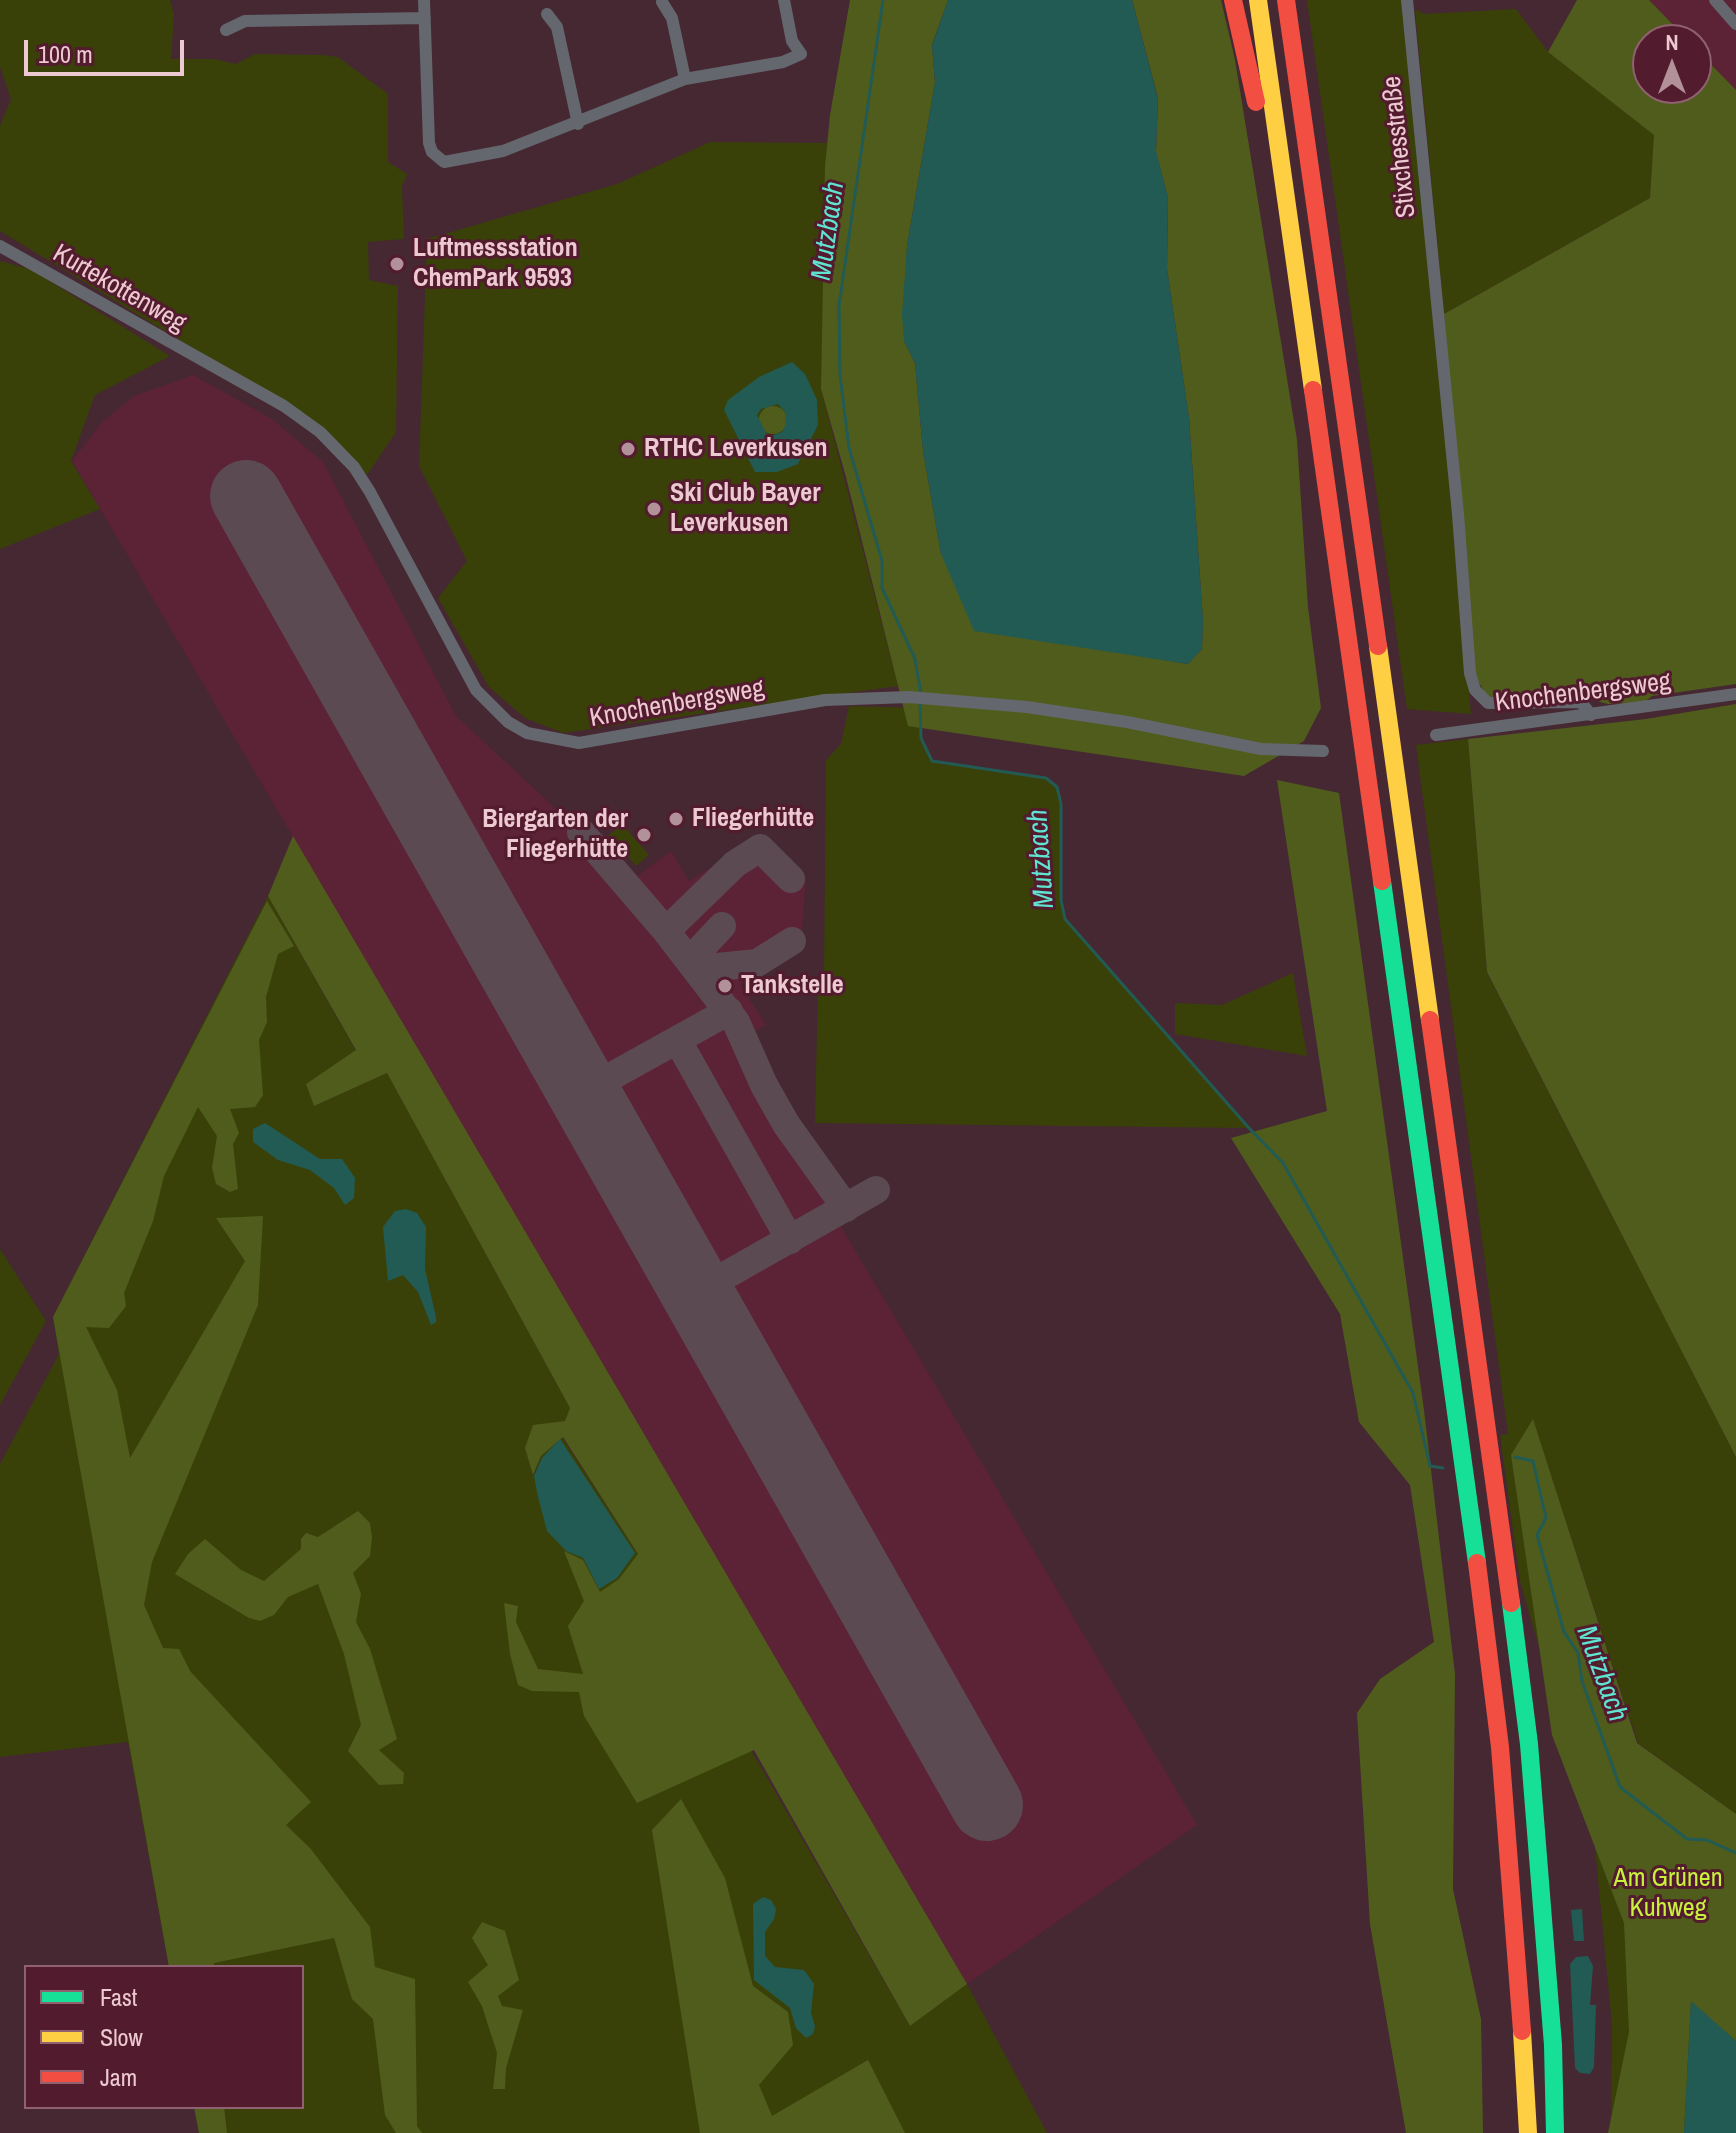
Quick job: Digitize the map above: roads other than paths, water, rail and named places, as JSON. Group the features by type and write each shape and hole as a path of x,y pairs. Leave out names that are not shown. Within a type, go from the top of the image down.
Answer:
{"highway":[{"path":"1233,0 1258,108 1271,194 1287,223"},
{"path":"1258,0 1478,1573 1500,1747 1517,1931 1528,2133"},
{"path":"1286,0 1484,1398 1525,1714 1545,1929 1555,2133"},
{"path":"1289,25 1294,0"}],"street":[{"path":"424,0 429,143 432,152 444,162 503,151 578,124 685,79 783,62 801,54 792,41 784,0"},
{"name":"Stixchesstraße","path":"1407,0 1470,673 1475,690 1495,705 1581,702 1591,715"},
{"path":"1715,0 1736,24"},
{"path":"662,2 672,18 685,79"},
{"path":"547,14 557,27 578,124"},
{"path":"226,30 245,21 425,18"},
{"name":"Kurtekottenweg","path":"0,246 216,369"},
{"name":"Knochenbergsweg","path":"216,369 284,406 320,432 354,467 476,690 508,722 527,733 579,743 825,700 909,697 1070,713 1261,749 1323,751"},
{"name":"Knochenbergsweg","path":"1436,735 1736,694"}],"waterway":[{"name":"Mutzbach","path":"883,0 839,306 840,375 849,448 882,561 882,588 915,659 921,694"},
{"name":"Mutzbach","path":"920,701 921,738 932,761 1046,778 1057,787 1061,804 1061,900 1065,919 1283,1163 1413,1393 1430,1466 1443,1468"},
{"name":"Mutzbach","path":"1515,1457 1533,1461 1546,1518 1537,1535 1564,1632 1578,1653 1582,1681 1620,1787 1687,1839 1707,1840 1736,1853"}],"place":[{"name":"Luftmessstation ChemPark 9593","path":"397,264"},
{"name":"RTHC Leverkusen","path":"628,449"},
{"name":"Ski Club Bayer Leverkusen","path":"654,509"},
{"name":"Fliegerhütte","path":"676,819"},
{"name":"Biergarten der Fliegerhütte","path":"644,835"},
{"name":"Tankstelle","path":"725,986"}],"park label":[{"name":"Am Grünen Kuhweg","path":"1668,1894"}]}
